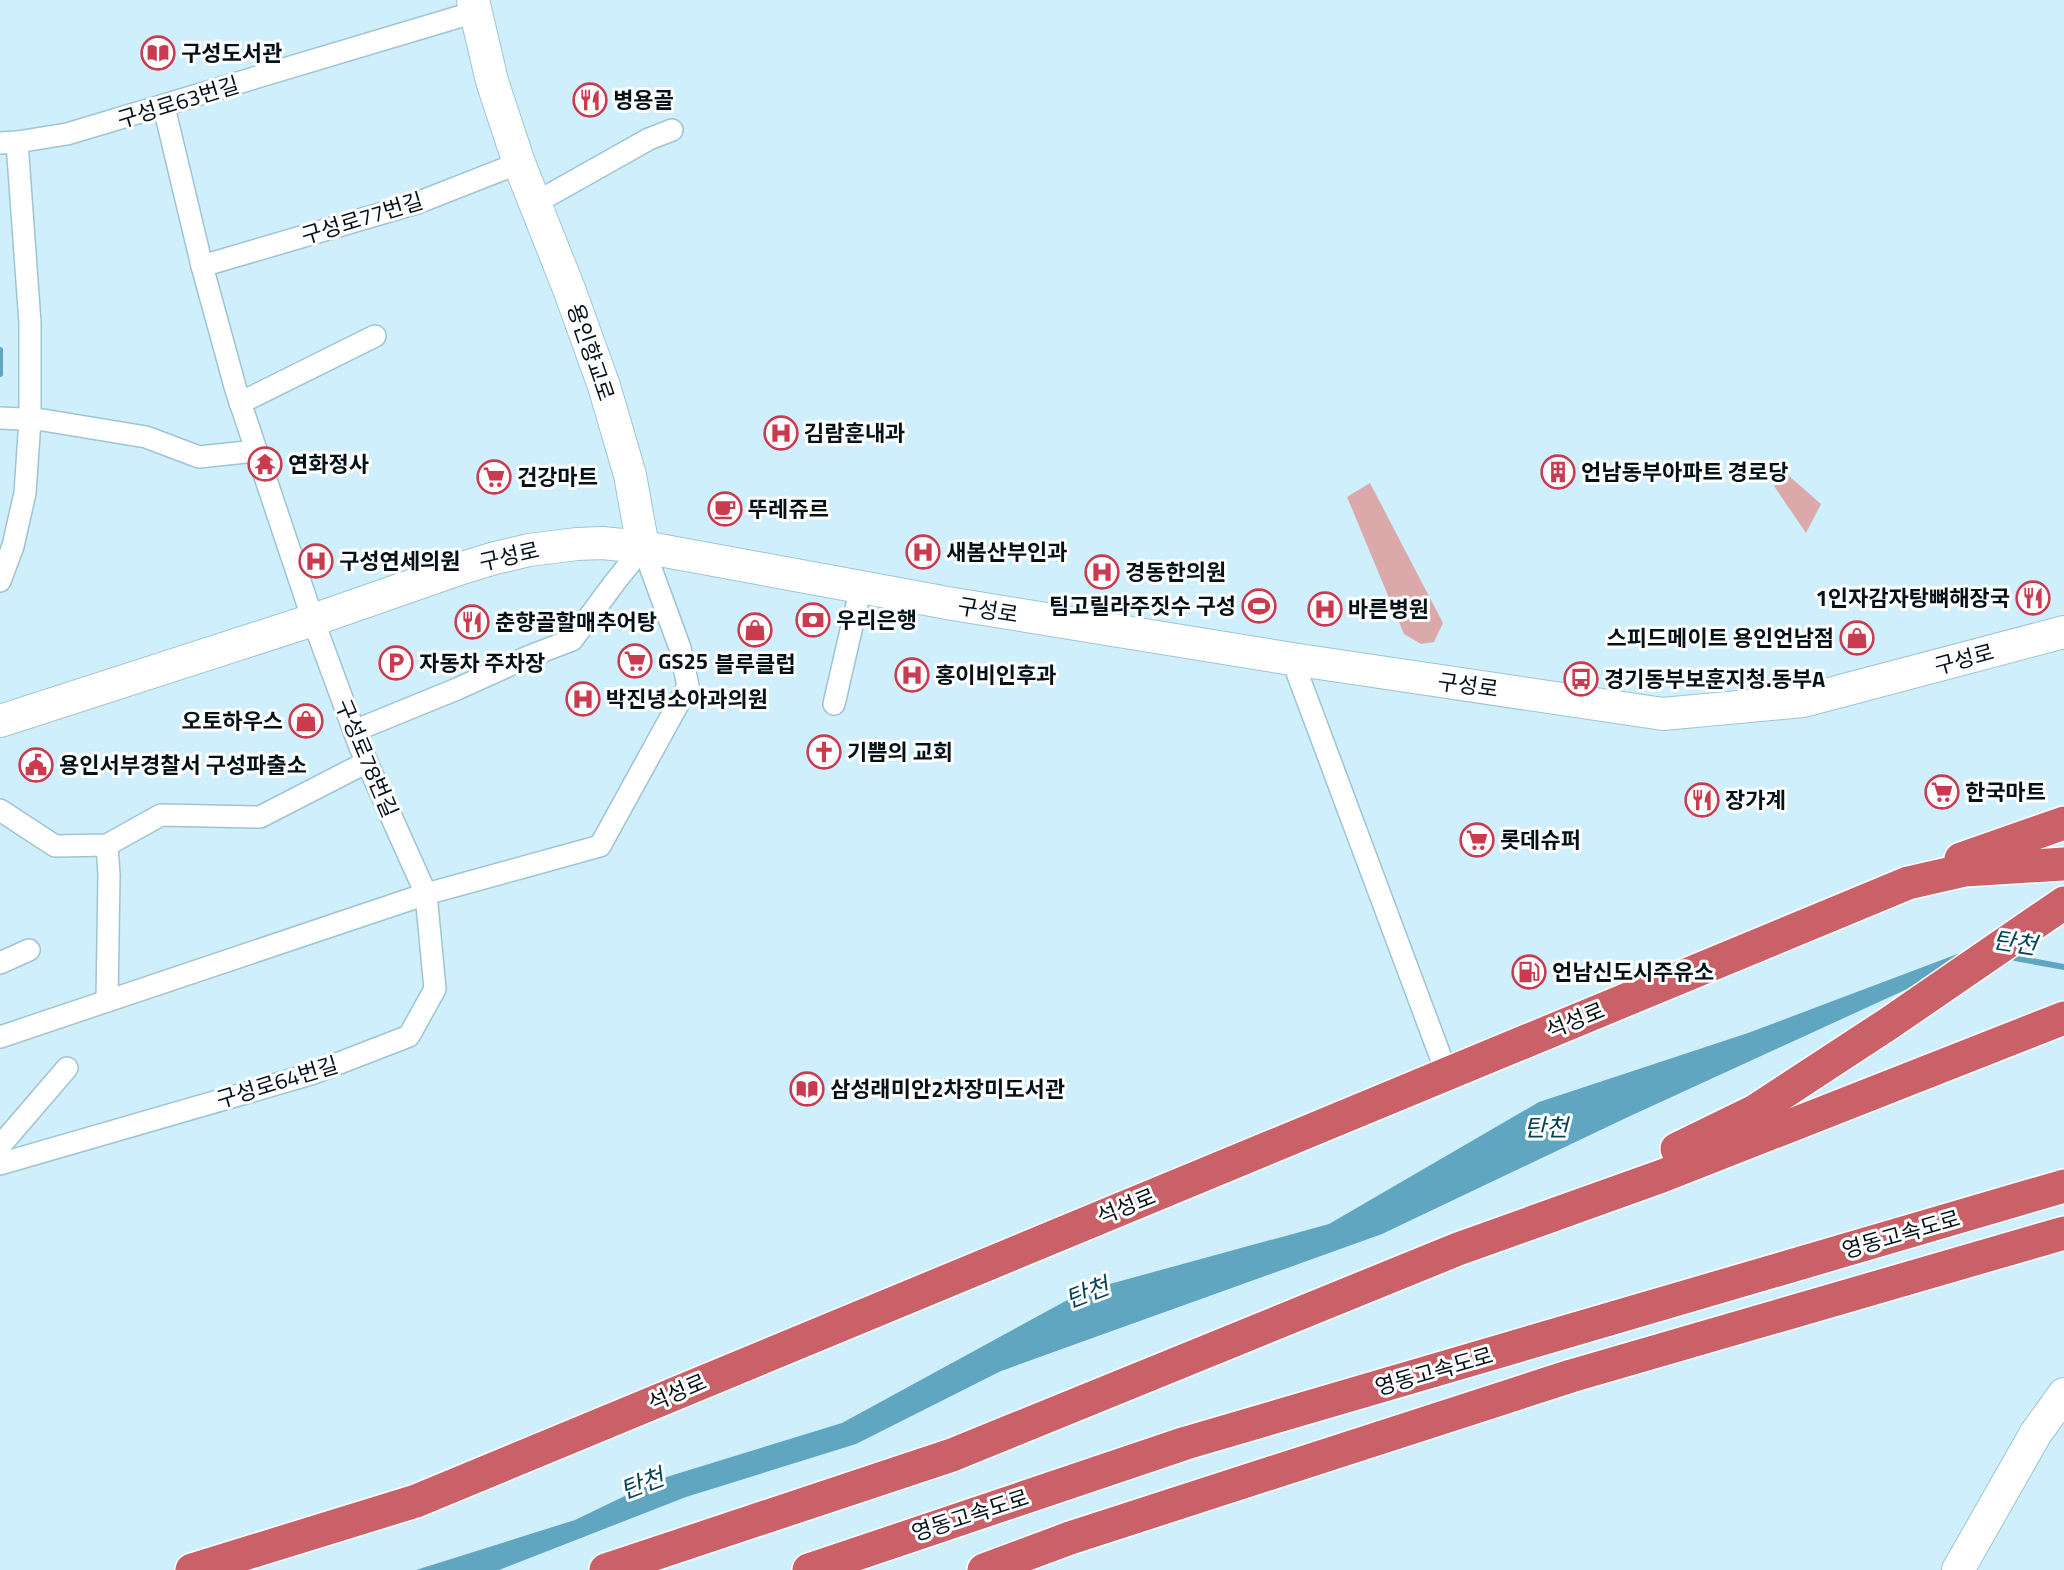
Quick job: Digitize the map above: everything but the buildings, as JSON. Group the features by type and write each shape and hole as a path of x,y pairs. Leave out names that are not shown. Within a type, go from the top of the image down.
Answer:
{"highway":[{"path":"1908,883 1957,861 2064,823"},
{"name":"석성로","path":"192,1570 416,1501 1908,883 1965,870 2064,864"},
{"path":"1458,1249 1546,1197 1660,1157 1755,1111 1888,1024 2064,903"},
{"path":"606,1570 952,1455 1458,1249 1673,1171 2064,1018"},
{"name":"영동고속도로","path":"809,1570 1186,1443 2064,1186"},
{"name":"영동고속도로","path":"984,1570 1070,1538 1571,1376 2064,1233"}],"main road":[{"name":"용인향교로","path":"474,6 492,81 519,163 569,289 604,386 630,475 643,547"},
{"name":"구성로","path":"0,721 313,620 462,568 529,550 577,544 602,543 643,547 964,606 1292,659 1663,714 1803,701 2064,632"},
{"path":"1958,1570 2036,1433 2064,1394"}],"street":[{"name":"구성로63번길","path":"0,581 13,546 25,494 30,420 30,323 10,142 68,134 164,106 474,6"},
{"path":"164,106 202,266 240,403 313,620"},
{"path":"535,206 544,198 649,139 672,130"},
{"name":"구성로77번길","path":"202,266 417,203 519,163"},
{"path":"240,403 375,336"},
{"path":"0,418 30,420 146,437 199,457 256,451"},
{"path":"354,731 572,640 643,547"},
{"path":"0,1037 426,894 600,846 688,686 680,648 643,547"},
{"path":"834,704 861,587"},
{"name":"구성로78번길","path":"313,620 354,731 426,894"},
{"path":"1292,659 1447,1074"},
{"path":"0,810 55,846 107,845 162,814 260,818 367,762"},
{"path":"107,845 109,875 107,1001"},
{"name":"구성로64번길","path":"0,1164 311,1074 409,1036 435,989 426,894"},
{"path":"0,963 29,950"},
{"path":"0,1146 67,1068"}],"shaded area":[{"path":"1789,476 1821,504 1806,533 1774,486"},
{"path":"1370,483 1443,623 1434,642 1421,644 1404,634 1347,497"}],"water":[{"name":"탄천","path":"1984,944 2021,959 1964,963 1628,1117 1382,1234 1001,1371 856,1444 686,1497 499,1570 416,1570 575,1520 660,1479 842,1423 1084,1291 1329,1224 1539,1102 1748,1033"}],"waterway":[{"path":"0,350 0,374"},
{"name":"탄천","path":"2015,958 2064,967"}],"place":[{"name":"구성도서관","path":"158,53"},
{"name":"병용골","path":"590,100"},
{"name":"김람훈내과","path":"781,433"},
{"name":"연화정사","path":"265,464"},
{"name":"언남동부아파트 경로당","path":"1558,472"},
{"name":"건강마트","path":"494,477"},
{"name":"뚜레쥬르","path":"725,509"},
{"name":"새봄산부인과","path":"923,552"},
{"name":"구성연세의원","path":"316,561"},
{"name":"경동한의원","path":"1102,572"},
{"name":"1인자감자탕뼈해장국","path":"2033,598"},
{"name":"팀고릴라주짓수 구성","path":"1259,606"},
{"name":"바른병원","path":"1325,609"},
{"name":"우리은행","path":"813,620"},
{"name":"춘향골할매추어탕","path":"472,622"},
{"name":"블루클럽","path":"755,630"},
{"name":"스피드메이트 용인언남점","path":"1857,638"},
{"name":"GS25","path":"635,661"},
{"name":"자동차 주차장","path":"396,663"},
{"name":"홍이비인후과","path":"912,675"},
{"name":"경기동부보훈지청.동부A","path":"1581,679"},
{"name":"박진녕소아과의원","path":"583,699"},
{"name":"오토하우스","path":"306,721"},
{"name":"기쁨의 교회","path":"824,752"},
{"name":"용인서부경찰서 구성파출소","path":"36,765"},
{"name":"한국마트","path":"1942,792"},
{"name":"장가계","path":"1702,800"},
{"name":"롯데슈퍼","path":"1477,840"},
{"name":"언남신도시주유소","path":"1529,972"},
{"name":"삼성래미안2차장미도서관","path":"807,1089"}]}
